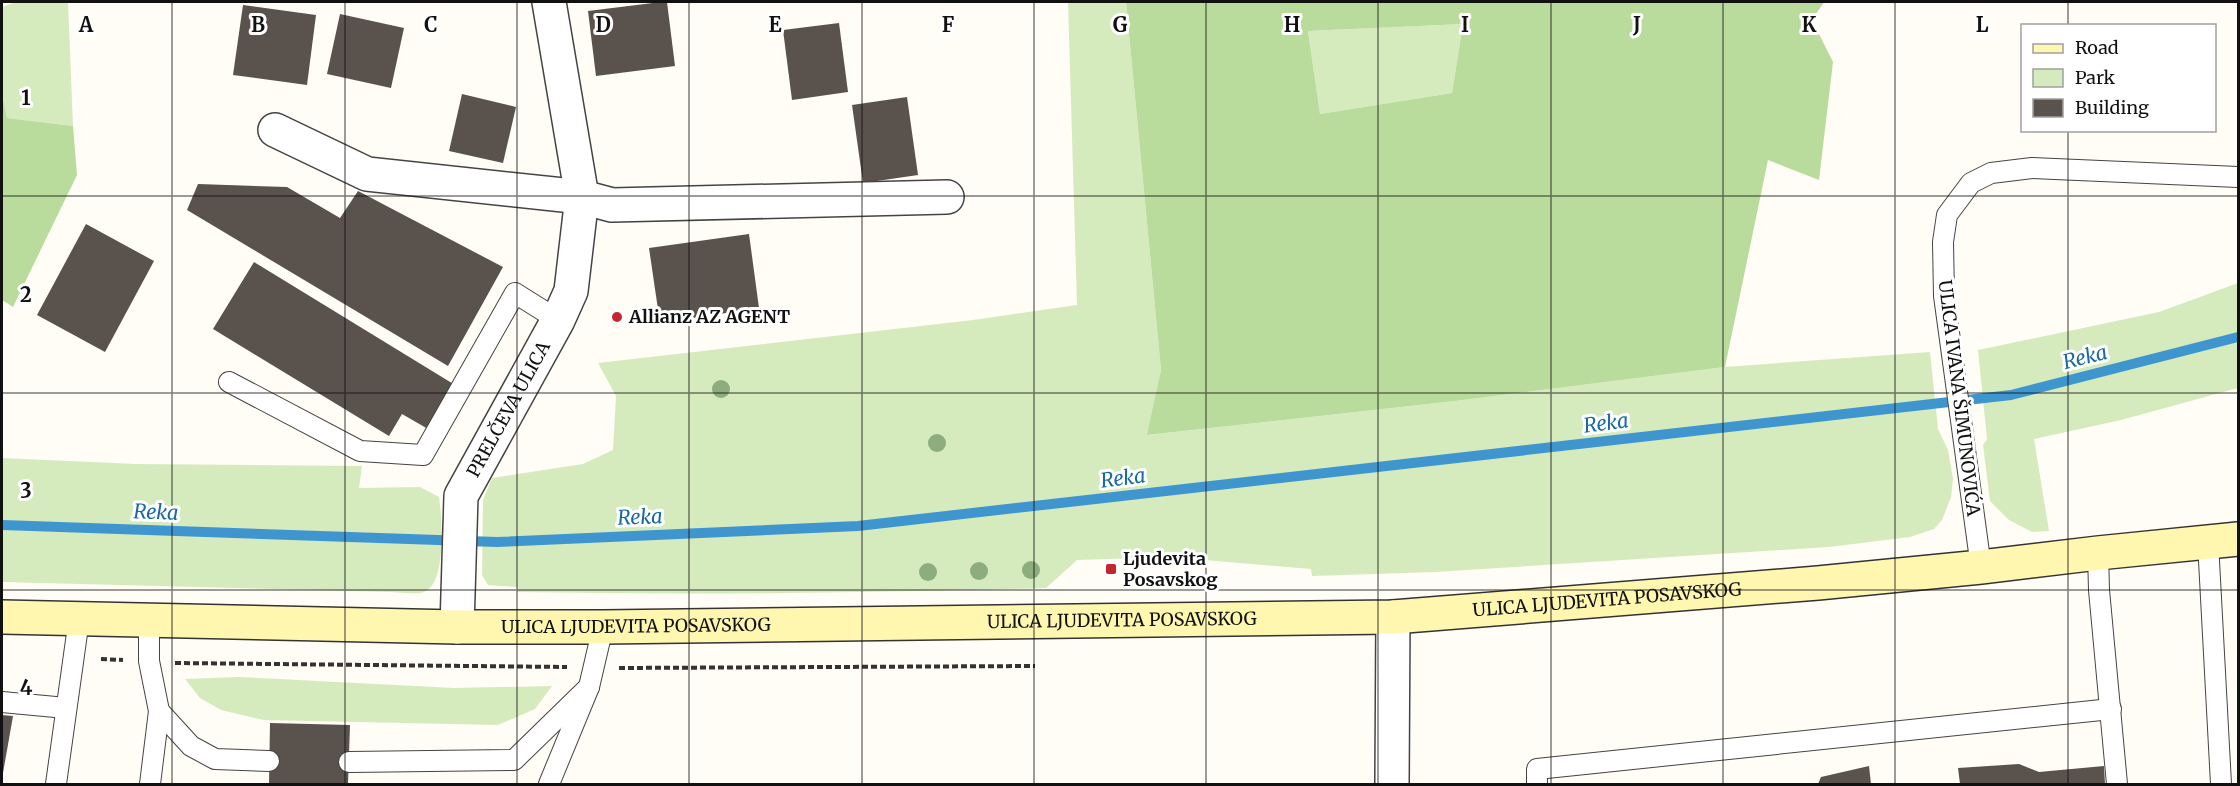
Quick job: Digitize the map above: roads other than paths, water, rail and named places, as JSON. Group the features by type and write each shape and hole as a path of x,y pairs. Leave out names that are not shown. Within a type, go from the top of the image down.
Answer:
{"main road":[{"name":"ULICA LJUDEVITA POSAVSKOG","path":"2,617 457,627 603,627 1393,617 1806,584 2223,540"}],"street":[{"name":"PRELČEVA ULICA","path":"457,627 461,496 558,320 571,291 582,197 549,2"},
{"path":"275,130 367,174 582,197 612,205 947,197"},
{"path":"1392,784 1393,617"}],"lane":[{"name":"ULICA IVANA ŠIMUNOVIĆA","path":"1982,567 1963,446 1944,296 1943,242 1947,215 1971,183 1991,173 2032,168 2238,177"},
{"path":"229,382 360,451 423,455 515,293 558,320"},
{"path":"2221,784 2223,540"},
{"path":"2098,553 2099,590 2117,784"},
{"path":"56,784 79,619"},
{"path":"149,621 149,661 159,711 150,784"},
{"path":"549,784 590,687 603,627"},
{"path":"349,762 514,760 590,687"},
{"path":"2,702 66,708"},
{"path":"1537,784 1537,769 2111,709"},
{"path":"159,711 191,746 215,759 269,761"}],"waterway":[{"name":"Reka","path":"2,525 497,542 858,526 2011,395 2238,337"}],"place":[{"name":"Allianz AZ AGENT","path":"617,317"},
{"name":"Ljudevita Posavskog","path":"1111,569"}]}
